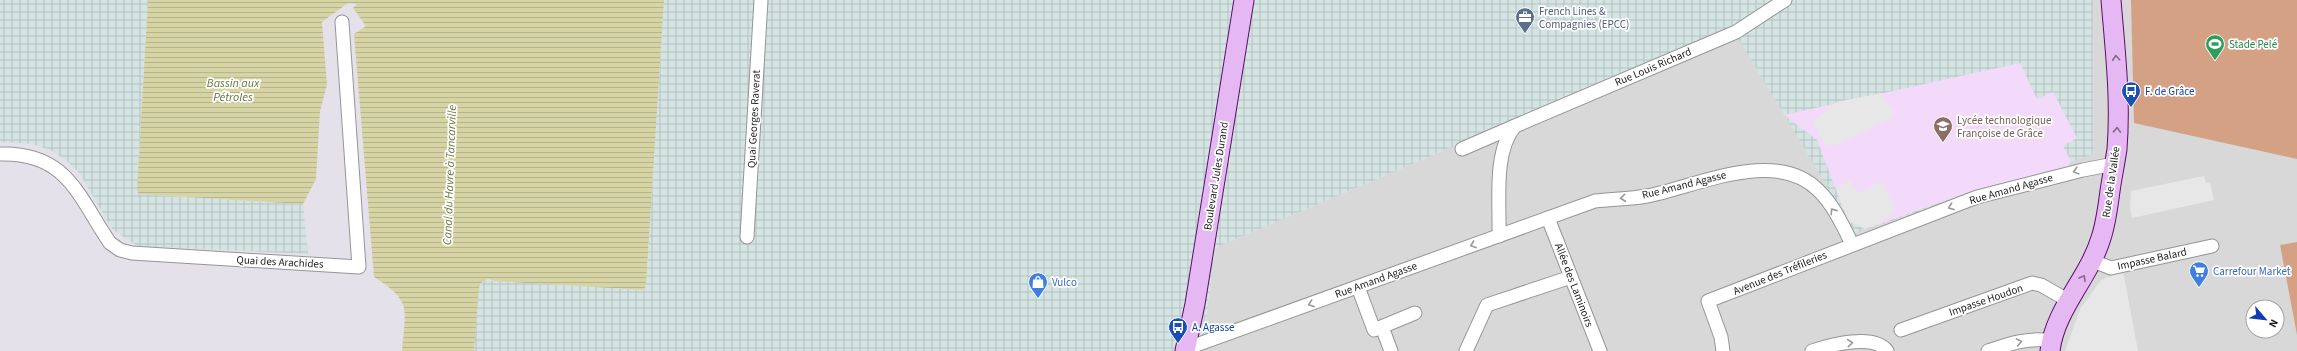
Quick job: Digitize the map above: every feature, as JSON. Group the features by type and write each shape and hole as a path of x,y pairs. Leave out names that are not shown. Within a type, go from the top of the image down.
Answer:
{"street":[{"name":"Quai Georges Raverat","path":"747,237 761,0"},
{"name":"Boulevard Jules Durand","path":"1185,350 1196,296 1244,0"},
{"name":"Rue Louis Richard","path":"1462,149 1736,32 1785,0"},
{"name":"Rue de la Vallée","path":"2051,346 2069,301 2093,261 2102,238 2114,164 2117,103 2111,0"},
{"name":"Quai des Arachides","path":"0,154 11,154 44,160 70,180 110,243 120,250 132,253 359,267 342,22"},
{"path":"1499,236 1501,160 1504,145 1515,126"},
{"name":"Rue Amand Agasse","path":"1185,350 1595,201 1647,196 1727,174 1766,171 1802,179 1818,190 1842,225 1852,244 1978,197 2083,170 2114,164"},
{"name":"Allée des Laminoirs","path":"1548,218 1598,347"},
{"name":"Avenue des Tréfileries","path":"1723,351 1721,337 1708,301 1852,244"},
{"name":"Impasse Balard","path":"2093,261 2111,268 2212,246"},
{"path":"1466,351 1487,305 1571,277"},
{"name":"Impasse Houdon","path":"1901,330 2032,283 2041,285 2069,301"},
{"path":"1358,287 1374,330 1415,313"},
{"path":"1382,327 1391,351"},
{"path":"1988,351 2012,343 2031,340 2051,346"},
{"path":"1812,351 1831,345 1870,342 1880,344 1886,351"}],"shaded area":[{"path":"0,0 148,0 137,191 139,194 303,204 308,254 137,246 112,229 80,174 69,163 54,152 33,144 0,142"},
{"path":"664,0 2093,0 2094,154 1855,233 1732,28 1215,248 1202,351 474,351 478,288 485,280 644,290 646,284"},
{"path":"2093,0 2297,0 2297,351 1202,351 1215,248 1732,28 2094,154"},
{"name":"Stade Pelé","path":"2131,0 2297,0 2297,159 2134,123"},
{"name":"Lycée technologique Françoise de Grâce","path":"2020,63 2037,99 2053,92 2077,138 2063,146 2071,161 2068,166 1976,190 1865,229 1848,221 1817,140 1784,115"},
{"path":"1882,93 1895,116 1837,145 1825,145 1813,121 1837,102"},
{"path":"2204,176 2206,183 2210,182 2214,200 2132,218 2130,209 2131,191"},
{"path":"1850,180 1858,194 1882,181 1896,211 1875,225 1865,229 1848,221 1836,188"},
{"path":"2297,242 2297,335 2280,245"},
{"path":"2123,271 2138,351 2065,351 2080,309 2101,280"}],"water":[{"path":"148,0 664,0 646,284 644,290 495,281 488,279 481,283 479,288 474,351 402,351 405,315 404,307 401,300 395,293 374,277 354,34 366,26 353,8 357,4 348,3 322,22 327,85 320,111 316,179 303,204 139,194 137,190"}],"place":[{"name":"French Lines & Compagnies (EPCC)","path":"1525,34"},
{"name":"Stade Pelé","path":"2215,61"},
{"name":"F. de Grâce","path":"2131,108"},
{"name":"Lycée technologique Françoise de Grâce","path":"1943,143"},
{"name":"Carrefour Market","path":"2199,288"},
{"name":"Vulco","path":"1038,299"},
{"name":"A. Agasse","path":"1178,344"}],"water label":[{"name":"Bassin aux Pétroles","path":"233,90"},
{"name":"Canal du Havre à Tancarville","path":"450,175"}]}
